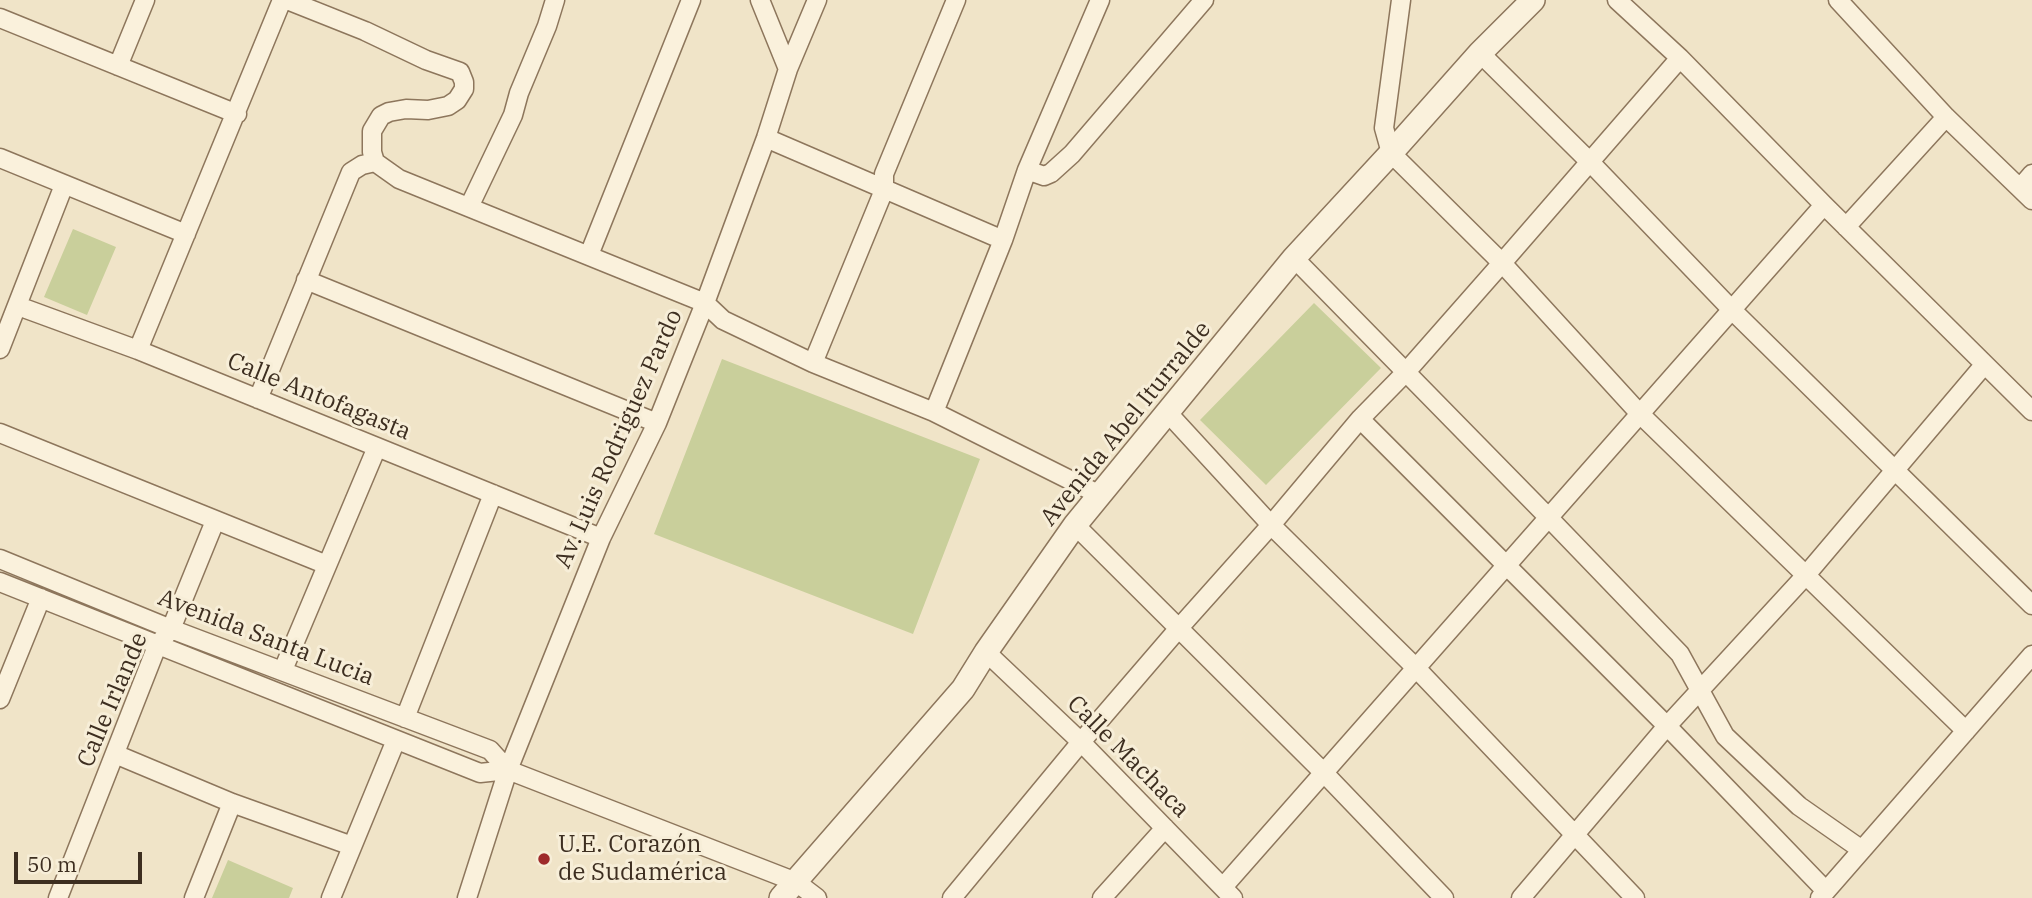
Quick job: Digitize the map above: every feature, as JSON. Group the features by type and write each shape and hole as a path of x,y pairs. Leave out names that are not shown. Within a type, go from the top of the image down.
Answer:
{"street":[{"path":"5,0 0,17 237,114"},
{"path":"118,66 145,0"},
{"path":"138,350 285,0 365,31 425,60 460,72 464,89 457,100 448,106 428,110 406,108 389,112 381,116 372,131 375,162 399,179 705,303 723,320 813,363 934,412 1100,495"},
{"path":"469,207 513,115 555,0"},
{"path":"589,256 691,0"},
{"path":"760,0 788,69"},
{"name":"Av. Luis Rodriguez Pardo","path":"467,898 508,770 601,538 657,423 705,303 766,138 788,69 817,0"},
{"path":"813,363 884,190 884,174 956,0"},
{"path":"1027,170 1044,176 1072,154 1204,0"},
{"path":"1401,0 1384,128 1391,153 1502,263 1640,414 1966,732"},
{"name":"Avenida Abel Iturralde","path":"788,890 962,688 1075,525 1294,258 1480,53 1533,0"},
{"path":"1618,0 1680,58 2032,411"},
{"path":"934,412 1003,240 1027,170 1098,1"},
{"path":"1843,2 1946,117 2026,194 2032,174"},
{"path":"1480,53 1590,162 1732,310 2032,605"},
{"path":"953,898 1179,628 1680,58"},
{"path":"1846,227 1946,117"},
{"path":"766,138 1003,240"},
{"path":"0,158 186,234"},
{"path":"258,399 351,173 362,165 375,162"},
{"path":"0,349 64,185"},
{"path":"1228,893 1416,668 1824,205"},
{"path":"1294,258 1680,654 1725,736 1799,806 1862,850"},
{"path":"306,280 657,423"},
{"name":"Calle Antofagasta","path":"18,306 138,350 601,538"},
{"path":"1521,898 1667,726 1807,575 1984,365"},
{"path":"1168,413 1271,525 1416,668 1635,898"},
{"path":"1360,419 1667,726 1823,895 2032,655"},
{"path":"0,433 327,565"},
{"path":"283,670 377,447"},
{"path":"405,718 493,494"},
{"name":"Calle Irlande","path":"58,898 157,646 171,629 215,521"},
{"path":"1075,525 1325,774 1444,898"},
{"name":"Avenida Santa Lucia","path":"0,559 171,629 490,751 508,770 788,890 817,898"},
{"name":"Avenida Santa Lucia","path":"0,582 480,773 508,770"},
{"path":"0,699 41,598"},
{"name":"Calle Machaca","path":"986,652 1081,742 1228,893"},
{"path":"331,898 396,740"},
{"path":"116,754 232,803 352,846"},
{"path":"194,898 232,803"},
{"path":"1102,898 1165,828"}],"green space":[{"path":"73,229 116,247 87,315 44,297"},
{"path":"1314,303 1381,368 1266,485 1200,420"},
{"path":"722,359 980,459 913,634 654,534"},
{"path":"228,860 293,888 289,898 212,898"}],"place":[{"name":"U.E. Corazón de Sudamérica","path":"544,859"}]}
